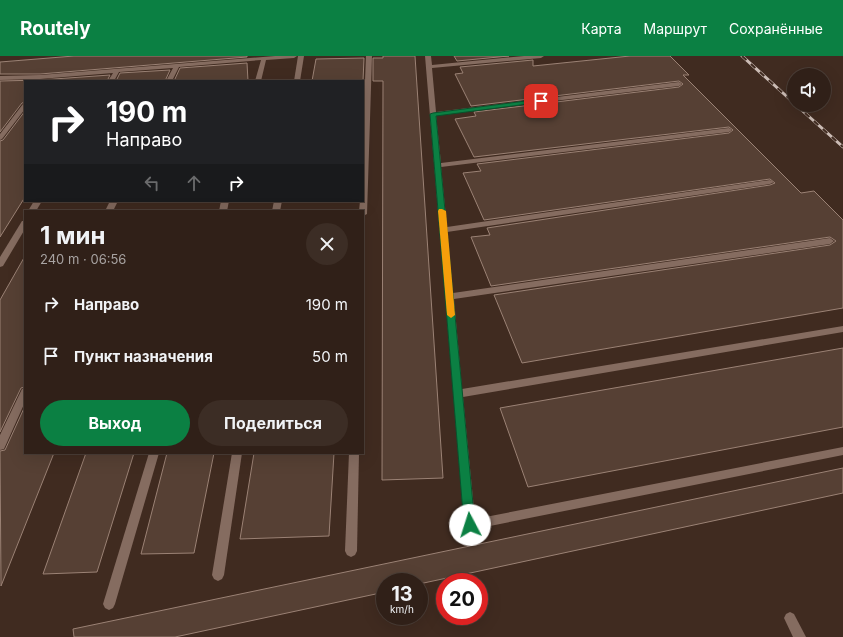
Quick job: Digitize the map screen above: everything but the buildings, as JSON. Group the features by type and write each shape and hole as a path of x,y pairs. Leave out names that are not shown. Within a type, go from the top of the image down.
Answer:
{"lane":[{"path":"1,80 45,79 117,70 294,56"},
{"path":"297,80 301,56"},
{"path":"364,188 369,56"},
{"path":"428,56 470,525 843,451"},
{"path":"429,67 541,56"},
{"path":"276,58 283,57"},
{"path":"258,80 264,59"},
{"path":"169,80 176,66"},
{"path":"112,80 117,70"},
{"path":"433,114 680,84"},
{"path":"0,138 24,106"},
{"path":"438,165 729,130"},
{"path":"444,230 770,182"},
{"path":"0,264 24,225"},
{"path":"450,297 830,241"},
{"path":"458,394 843,329"},
{"path":"0,446 24,394"},
{"path":"109,604 154,454"},
{"path":"218,575 237,454"},
{"path":"350,551 354,454"},
{"path":"465,468 466,487"},
{"path":"790,618 800,637"}],"railway":[{"path":"742,56 787,97"},
{"path":"804,112 843,147"}],"slow traffic":[{"path":"442,211 451,315"}],"route":[{"path":"470,525 433,114 541,101"}]}
